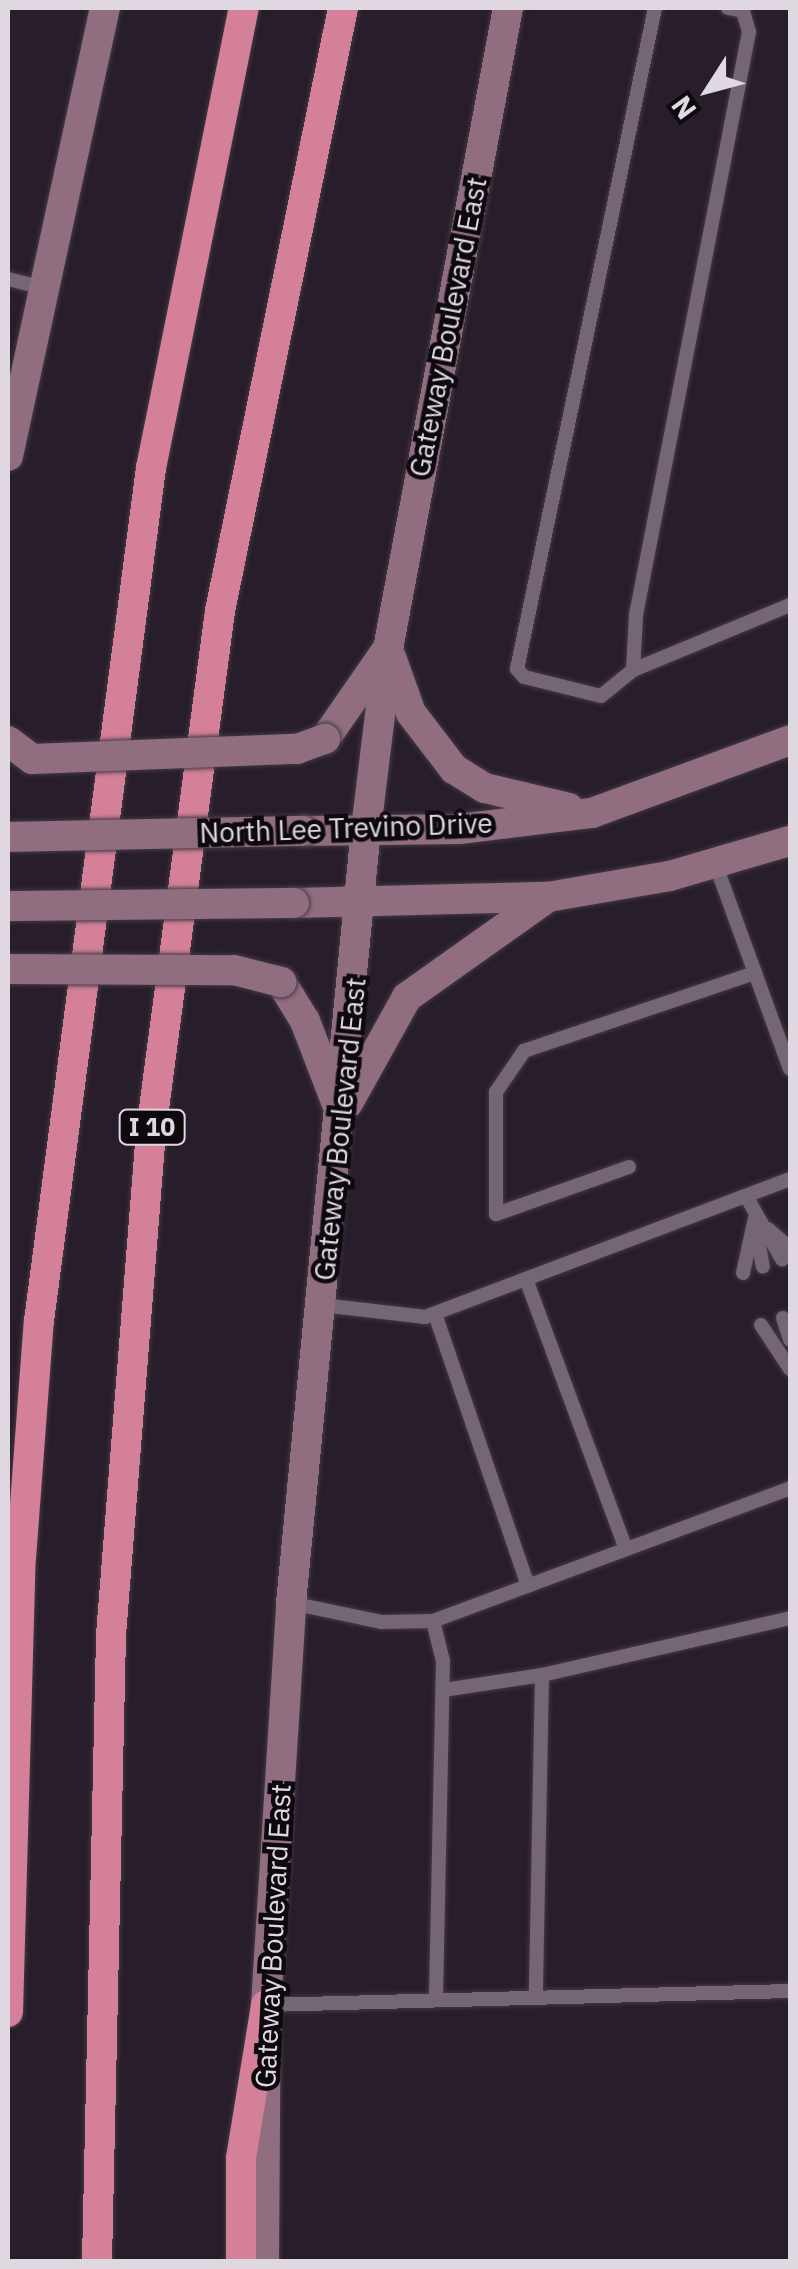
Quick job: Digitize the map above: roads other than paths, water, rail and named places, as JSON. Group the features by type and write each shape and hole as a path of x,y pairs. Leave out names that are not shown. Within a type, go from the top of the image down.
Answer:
{"highway":[{"path":"8,2012 21,1558 39,1320 152,468 244,8"},
{"name":"I 10","path":"98,2262 111,1635 151,1131 224,592 343,8"},
{"path":"241,2262 242,2158 266,2005"}],"main road":[{"path":"8,456 105,8"},
{"name":"Gateway Boulevard East","path":"264,2262 266,2005 291,1603 364,902 366,829 388,649 508,8"},
{"path":"8,741 32,759 297,750 325,739 388,649"},
{"path":"388,649 411,712 454,769 485,788 592,813"},
{"name":"North Lee Trevino Drive","path":"8,837 459,829 592,813 790,740"},
{"path":"8,906 548,897 715,863 790,841"},
{"path":"341,1115 406,997 548,897"},
{"path":"8,969 234,970 281,982 305,1021 341,1115"}],"lane":[{"path":"654,8 517,668 524,677 600,696 633,670 790,605"},
{"path":"633,670 636,615 749,32 744,9 728,8"},
{"path":"8,280 44,288"},
{"path":"715,863 790,1070"},
{"path":"629,1167 496,1214 496,1092 524,1052 755,973"},
{"path":"322,1305 397,1318 435,1314 790,1179"},
{"path":"746,1196 763,1266"},
{"path":"754,1218 790,1238"},
{"path":"754,1218 786,1254"},
{"path":"743,1273 754,1218"},
{"path":"526,1279 626,1549"},
{"path":"435,1314 528,1586"},
{"path":"783,1318 790,1340"},
{"path":"762,1325 790,1369"},
{"path":"291,1603 381,1622 433,1621 790,1488"},
{"path":"443,1690 542,1674 790,1618"},
{"path":"433,1621 443,1690 436,2000"},
{"path":"536,1997 542,1674"},
{"path":"266,2005 790,1990"}]}
